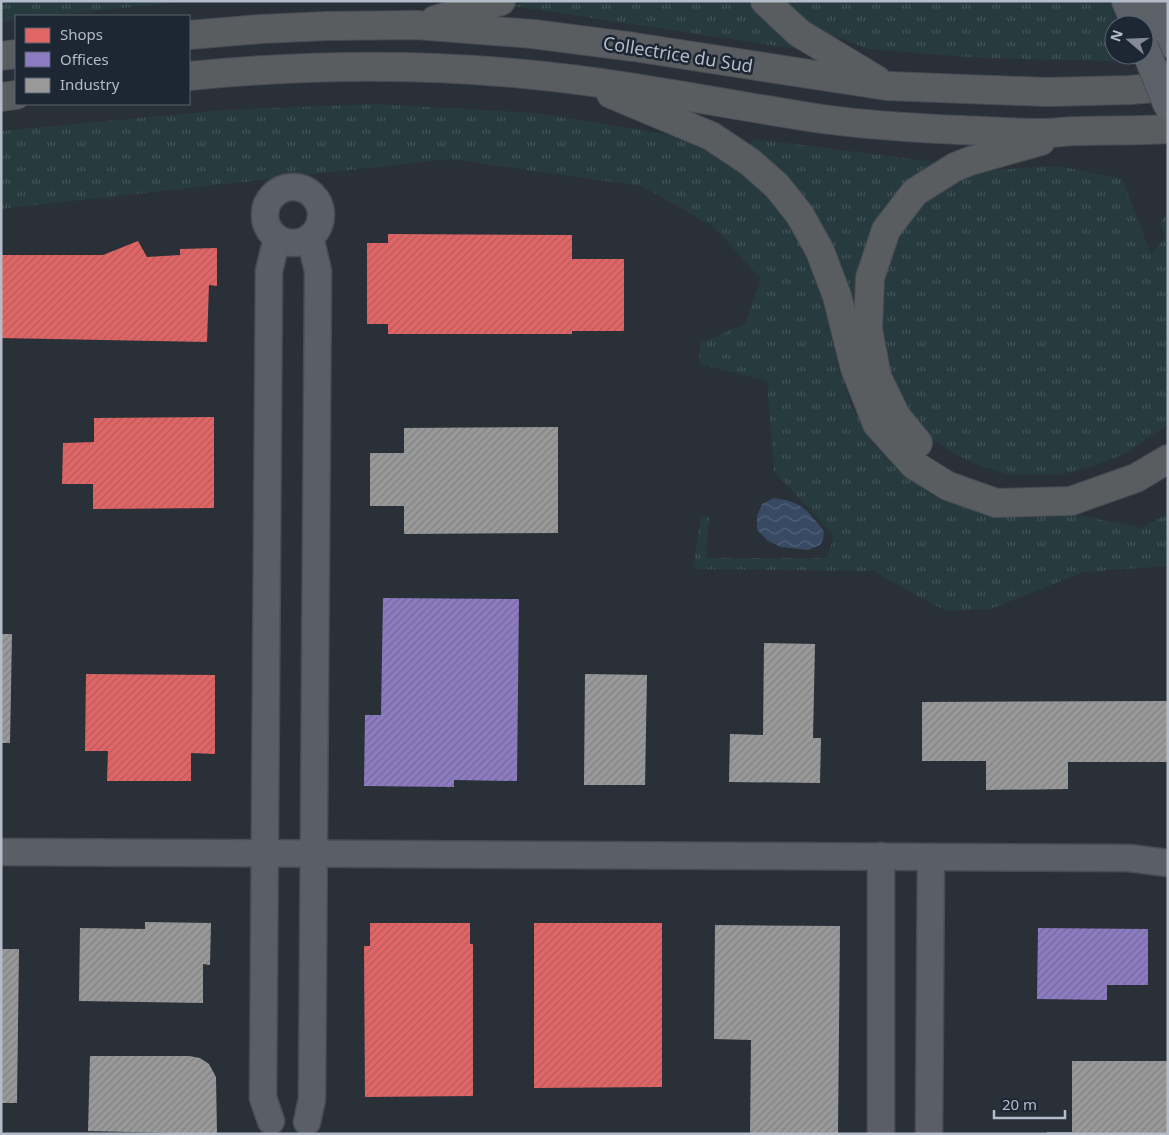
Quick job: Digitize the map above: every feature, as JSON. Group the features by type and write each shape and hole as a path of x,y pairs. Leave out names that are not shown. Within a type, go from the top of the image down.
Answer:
{"highway":[{"path":"416,26 501,1"},
{"path":"764,1 799,33 887,86"},
{"name":"Collectrice du Sud","path":"190,35 308,27 416,26 533,34 634,47 887,86 1047,92 1168,87"},
{"path":"1,56 15,54"},
{"path":"190,76 278,69 358,67 441,68 578,80 825,119 914,128 1045,133 1168,129"},
{"path":"578,80 711,136 750,162 777,186 800,215 820,251 837,296 855,368 877,424 914,465 948,486 996,503 1071,501 1136,478 1168,459"},
{"path":"1,97 15,95"},
{"path":"1079,131 970,161 916,192 886,230 870,278 868,329 877,377 896,416 920,446 955,468 1000,488 1060,486 1092,478 1128,464 1168,441"}],"main road":[{"path":"1126,1 1144,15"},
{"path":"1152,65 1168,106"}],"street":[{"path":"288,187 298,187 306,190 314,196 319,204 321,212 317,231 310,238 302,242 285,242 277,238 270,231 266,222 267,204 279,190 288,187"},
{"path":"277,238 269,271 263,1098 266,1127 280,1117 289,1115 298,1117 312,1128"},
{"path":"310,238 318,271 312,1128"},
{"path":"1,852 931,856 1129,858 1168,863"},
{"path":"881,856 881,1134"},
{"path":"928,1134 931,856"}],"green space":[{"path":"1,1 187,1 58,15 15,15 15,20 1,22"},
{"path":"528,1 751,1 771,25 804,50 513,6"},
{"path":"777,1 1114,1 1120,15 1104,15 1104,61 981,58 870,49 813,29"},
{"path":"375,104 535,113 671,135 712,152 742,170 778,207 797,231 815,272 831,319 838,364 851,405 872,443 935,497 979,511 1004,516 1077,515 1141,528 1168,514 1168,566 1084,572 990,609 946,611 873,571 693,569 701,516 709,516 706,558 827,558 834,536 774,471 767,381 699,364 700,343 745,324 761,279 714,227 642,186 449,159 1,209 1,131 225,110"},
{"path":"754,139 936,162 909,187 851,321 749,148"},
{"path":"1059,166 1122,179 1151,254 1166,237 1160,223 1168,214 1168,425 1124,454 1092,466 1063,474 1011,475 984,467 959,456 925,436 901,404 886,370 877,327 878,278 894,234 923,199 962,176 992,170"}],"water":[{"path":"774,498 792,502 808,512 824,531 823,540 820,545 808,550 781,547 768,541 757,530 757,516 762,504"}],"building: Shops":[{"path":"388,234 572,235 572,259 624,259 624,331 572,331 572,334 388,334 388,324 367,324 367,243 388,243"},
{"path":"138,241 147,257 180,255 180,249 217,248 217,286 209,285 207,342 1,338 1,255 103,255"},
{"path":"214,417 214,508 93,509 93,484 62,484 63,443 94,442 94,418"},
{"path":"86,674 215,675 215,754 191,753 191,781 107,781 108,751 85,751"},
{"path":"370,923 470,923 470,944 473,944 473,1096 365,1097 364,946 370,946"},
{"path":"534,923 662,923 662,1087 534,1088"}],"building: Offices":[{"path":"383,598 519,599 517,781 454,780 454,787 364,786 365,715 381,715"},
{"path":"1038,928 1148,929 1148,985 1107,985 1107,1000 1037,999"}],"building: Industry":[{"path":"558,427 558,533 404,534 404,506 370,506 370,453 404,453 404,428"},
{"path":"1,634 12,634 10,743 1,743"},
{"path":"764,643 815,644 813,738 821,738 820,783 729,782 730,734 763,735"},
{"path":"585,674 647,675 645,785 584,785"},
{"path":"1168,701 1168,762 1068,762 1068,789 986,790 986,761 922,761 922,702"},
{"path":"145,922 211,923 210,965 203,964 203,1003 79,1001 80,928 145,929"},
{"path":"715,925 840,926 838,1134 750,1134 751,1040 714,1039"},
{"path":"1,949 19,949 17,1103 1,1103"},
{"path":"90,1056 189,1056 200,1058 209,1064 216,1077 217,1134 88,1131"},
{"path":"1072,1061 1168,1061 1168,1134 1047,1134 1047,1132 1072,1132"}]}
